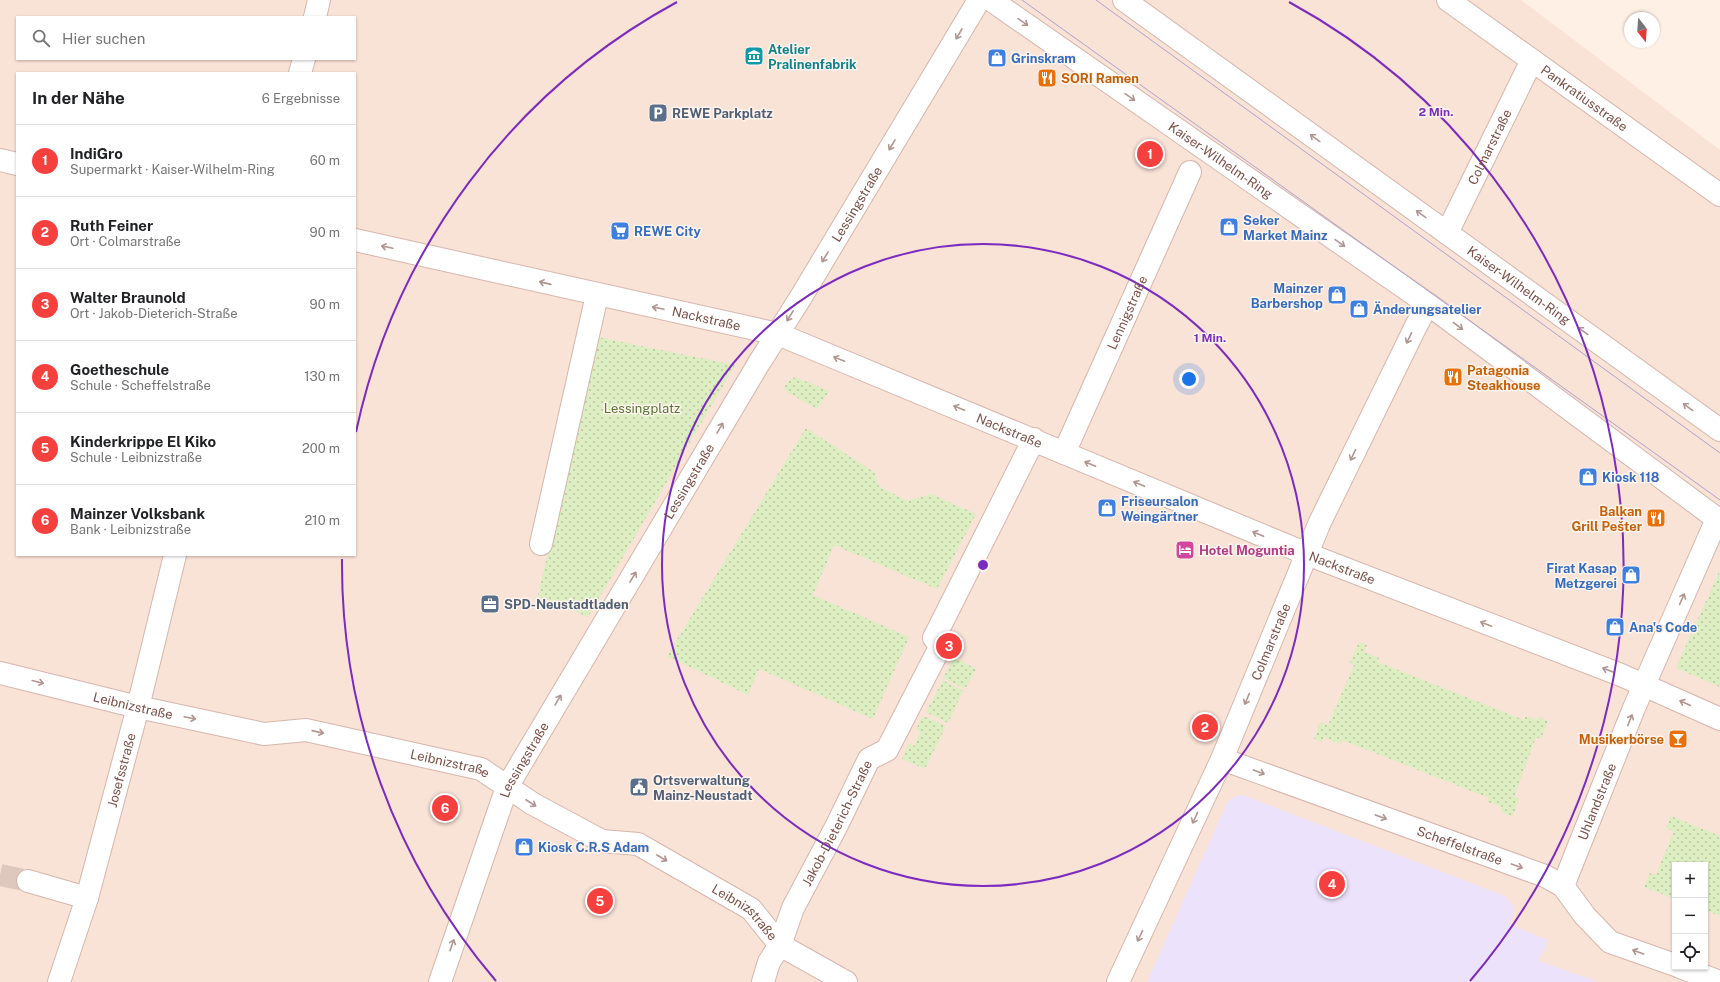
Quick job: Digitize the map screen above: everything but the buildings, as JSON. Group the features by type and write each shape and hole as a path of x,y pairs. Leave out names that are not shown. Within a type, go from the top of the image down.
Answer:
{"street":[{"path":"315,16 319,0"},
{"name":"Lessingstraße","path":"440,982 507,786 759,363 778,334 978,0"},
{"name":"Kaiser-Wilhelm-Ring","path":"992,0 1201,148 1428,304 1719,520"},
{"name":"Kaiser-Wilhelm-Ring","path":"1124,0 1720,430"},
{"name":"Pankratiusstraße","path":"1448,0 1720,195"},
{"path":"300,72 304,60"},
{"name":"Colmarstraße","path":"1447,233 1532,60"},
{"path":"0,160 16,164"},
{"name":"Lennigstraße","path":"1064,453 1190,172"},
{"name":"Nackstraße","path":"356,240 778,334 1034,439 1064,453 1307,554 1644,685 1720,719"},
{"path":"541,544 597,295"},
{"name":"Colmarstraße","path":"1118,982 1222,759 1320,522 1428,304"},
{"name":"Jakob-Dieterich-Straße","path":"763,982 769,962 780,945 793,908 836,827 869,759 887,750 938,651 939,643 934,638 1034,439"},
{"name":"Uhlandstraße","path":"1563,886 1644,685 1719,520"},
{"name":"Josefsstraße","path":"59,982 87,898 138,707 175,556"},
{"name":"Leibnizstraße","path":"0,673 138,707 264,734 306,730 481,769 533,804 602,841 638,844 745,906 751,910 780,945 846,982"},
{"name":"Scheffelstraße","path":"1222,759 1545,876 1563,886 1585,916 1610,942 1672,964"},
{"path":"28,881 87,898"},
{"path":"1688,970 1720,982"}],"shaded area":[{"path":"0,0 1521,0 1720,150 1720,982 0,982"},
{"path":"1243,795 1505,896 1513,906 1514,913 1509,924 1548,940 1539,961 1598,982 1147,982 1228,801 1237,796"}],"green space":[{"name":"Lessingplatz","path":"597,337 735,365 588,617 538,596"},
{"path":"795,377 829,391 817,409 784,390 786,383"},
{"path":"806,428 874,472 879,486 907,501 931,494 976,514 937,589 834,545 813,595 909,637 873,719 759,669 748,695 667,656"},
{"path":"1720,570 1720,687 1676,668"},
{"path":"1359,642 1367,645 1364,652 1379,658 1378,662 1524,720 1526,716 1537,720 1538,717 1548,721 1541,739 1536,737 1514,797 1519,799 1512,817 1501,812 1502,807 1488,802 1489,798 1342,740 1340,744 1324,737 1322,742 1314,739 1320,722 1328,725 1354,665 1350,663"},
{"path":"956,658 976,669 965,689 943,678 953,660"},
{"path":"943,680 963,691 948,723 926,712"},
{"path":"923,716 946,726 925,769 902,759 909,743 914,746 921,732 916,729"},
{"path":"1671,816 1720,836 1720,916 1708,911 1708,862 1672,862 1672,898 1644,887 1650,873 1656,875 1674,831 1666,828"}],"tunnel":[{"path":"0,875 28,881"}],"tram line":[{"path":"1022,0 1720,500"},
{"path":"1096,0 1720,453"}],"place":[{"name":"Atelier Pralinenfabrik","path":"754,56"},
{"name":"Grinskram","path":"997,58"},
{"name":"SORI Ramen","path":"1047,78"},
{"name":"REWE Parkplatz","path":"658,113"},
{"name":"IndiGro","path":"1150,154"},
{"name":"Seker Market Mainz","path":"1229,227"},
{"name":"REWE City","path":"620,231"},
{"name":"Mainzer Barbershop","path":"1337,295"},
{"name":"Änderungsatelier","path":"1359,309"},
{"name":"Patagonia Steakhouse","path":"1453,377"},
{"name":"Kiosk 118","path":"1588,477"},
{"name":"Friseursalon Weingärtner","path":"1107,508"},
{"name":"Balkan Grill Pešter","path":"1656,518"},
{"name":"Hotel Moguntia","path":"1185,550"},
{"name":"Firat Kasap Metzgerei","path":"1631,575"},
{"name":"SPD-Neustadtladen","path":"490,604"},
{"name":"Ana's Code","path":"1615,627"},
{"name":"Walter Braunold","path":"949,646"},
{"name":"Ruth Feiner","path":"1205,727"},
{"name":"Musikerbörse","path":"1678,739"},
{"name":"Ortsverwaltung Mainz-Neustadt","path":"639,787"},
{"name":"Mainzer Volksbank","path":"445,808"},
{"name":"Kiosk C.R.S Adam","path":"524,847"},
{"name":"Goetheschule","path":"1332,884"},
{"name":"Kinderkrippe El Kiko","path":"600,901"}]}
